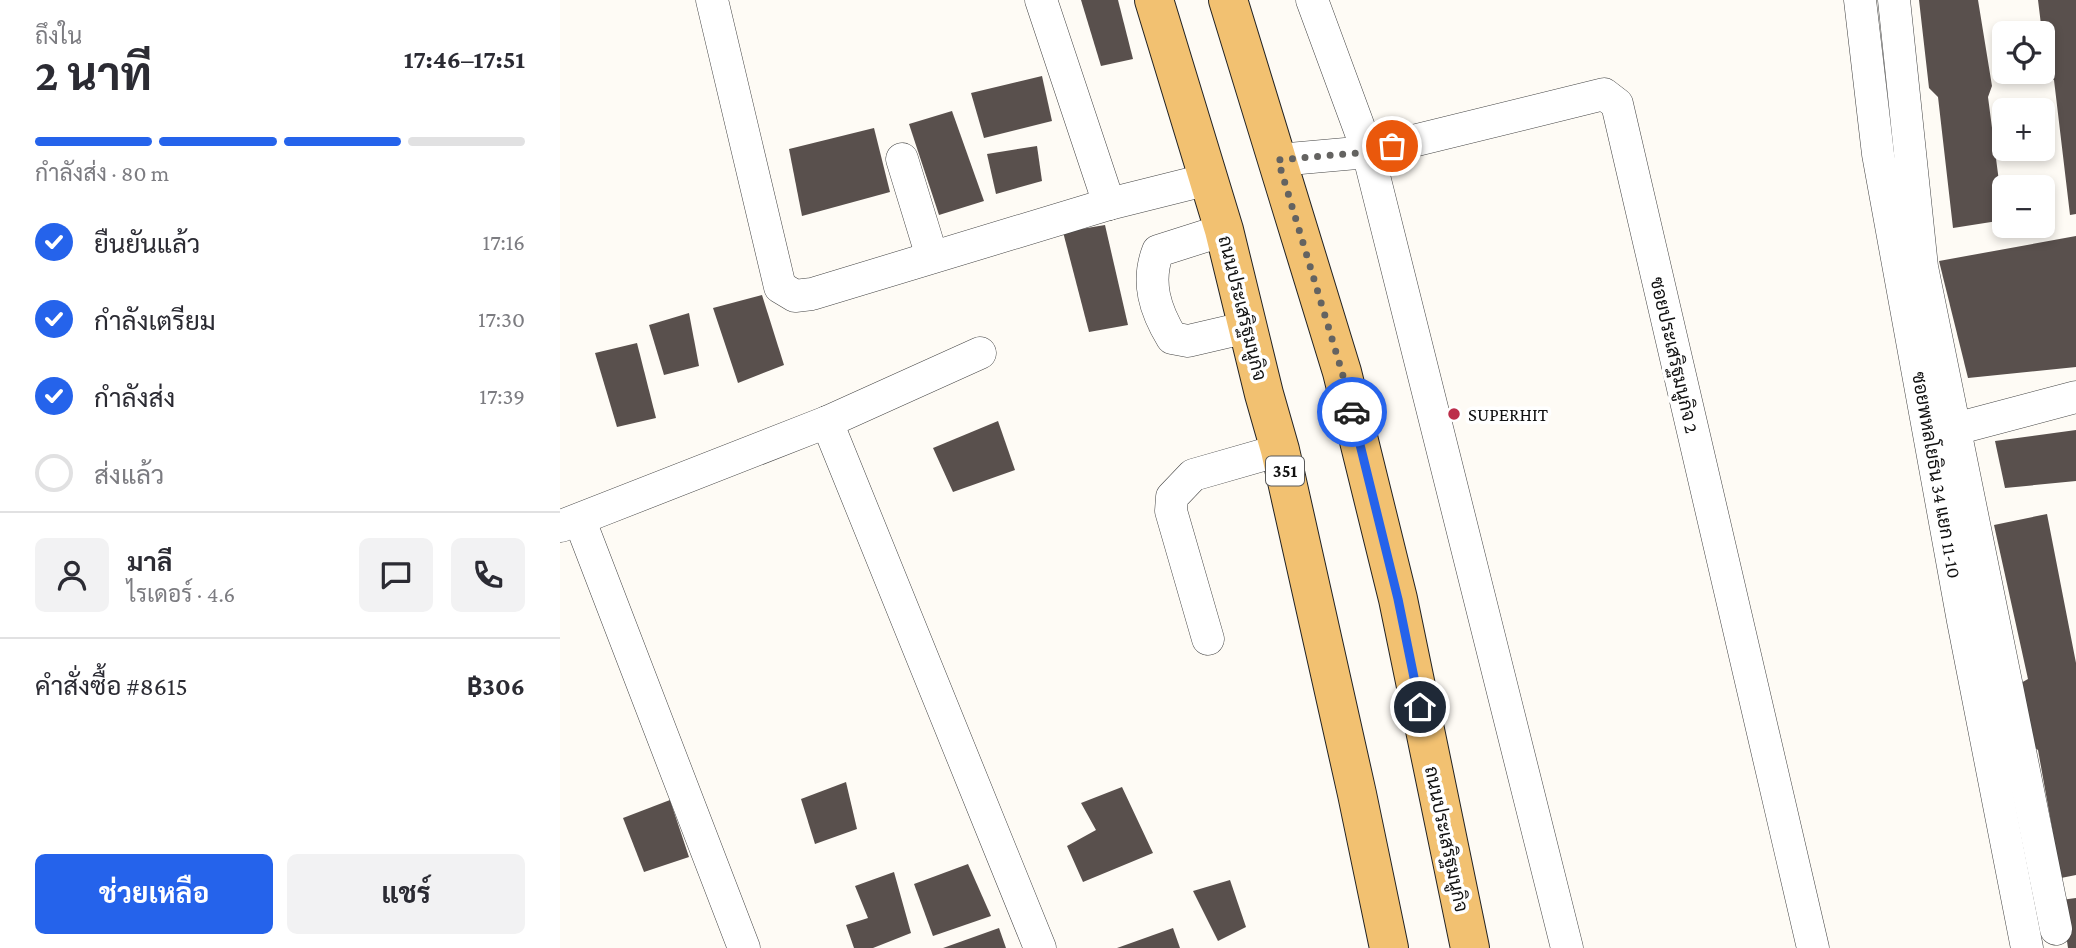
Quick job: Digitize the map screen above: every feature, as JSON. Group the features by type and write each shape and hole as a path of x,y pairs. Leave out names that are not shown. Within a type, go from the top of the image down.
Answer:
{"main road":[{"name":"ถนนประเสริฐมนูกิจ","path":"1154,0 1224,230 1280,450 1389,948"},
{"name":"ถนนประเสริฐมนูกิจ","path":"1228,0 1342,372 1398,599 1470,948"}],"street":[{"path":"712,0 780,287 795,296 812,295 1108,204 1209,179"},
{"path":"1041,0 1108,204"},
{"path":"1312,0 1368,152 1567,948"},
{"name":"ซอยพหลโยธิน 34 แยก 11-10","path":"1860,0 1878,154 1963,621 2027,948"},
{"path":"1894,0 1922,267 2056,929"},
{"name":"ซอยประเสริฐมนูกิจ 2","path":"1278,160 1368,152 1604,94 1617,104 1813,948"},
{"path":"902,159 932,257"},
{"path":"1224,230 1158,251 1151,268 1159,318 1172,338 1188,341 1248,327"},
{"path":"744,948 570,524 827,422 980,353"},
{"path":"1955,429 2076,397"},
{"path":"827,422 1040,948"},
{"path":"1208,639 1171,511 1172,497 1193,475 1280,450"}],"building":[{"path":"1081,0 1118,0 1133,59 1101,66"},
{"path":"1919,0 1978,0 1992,86 1988,97 1992,161 1996,161 1998,175 1992,175 1992,222 1953,228 1938,97 1929,88"},
{"path":"2038,0 2076,0 2076,214 2070,215 2054,84 2055,21 2041,21"},
{"path":"1042,76 1052,121 984,138 971,93"},
{"path":"952,111 984,201 939,215 909,124"},
{"path":"874,128 890,192 802,216 789,149"},
{"path":"1037,146 1042,181 996,194 987,154"},
{"path":"1105,225 1128,325 1089,332 1063,232"},
{"path":"2076,236 2076,367 1968,378 1939,261"},
{"path":"762,295 784,365 738,383 713,308"},
{"path":"689,313 699,366 664,375 649,325"},
{"path":"637,343 656,418 617,427 595,353"},
{"path":"998,421 1015,470 953,492 933,448"},
{"path":"2076,430 2076,481 2005,488 1995,441"},
{"path":"2047,514 2076,663 2076,875 2061,878 2038,750 2031,745 2019,684 2028,679 1994,525"},
{"path":"846,782 857,829 815,844 801,799"},
{"path":"1122,787 1153,853 1083,882 1067,846 1096,830 1081,803"},
{"path":"670,800 689,857 644,872 623,818"},
{"path":"968,864 991,916 933,936 914,884"},
{"path":"894,872 911,933 873,948 854,948 846,925 868,918 855,886"},
{"path":"1230,880 1246,927 1218,941 1193,891"},
{"path":"2076,898 2076,948 2068,948 2061,900"},
{"path":"999,928 1006,948 943,948"},
{"path":"1173,928 1180,948 1117,948"}],"way so far":[{"path":"1352,412 1278,160 1368,152 1392,146"}],"place":[{"name":"SUPERHIT","path":"1454,414"}],"route":[{"path":"1352,412 1398,599 1420,707"}]}
